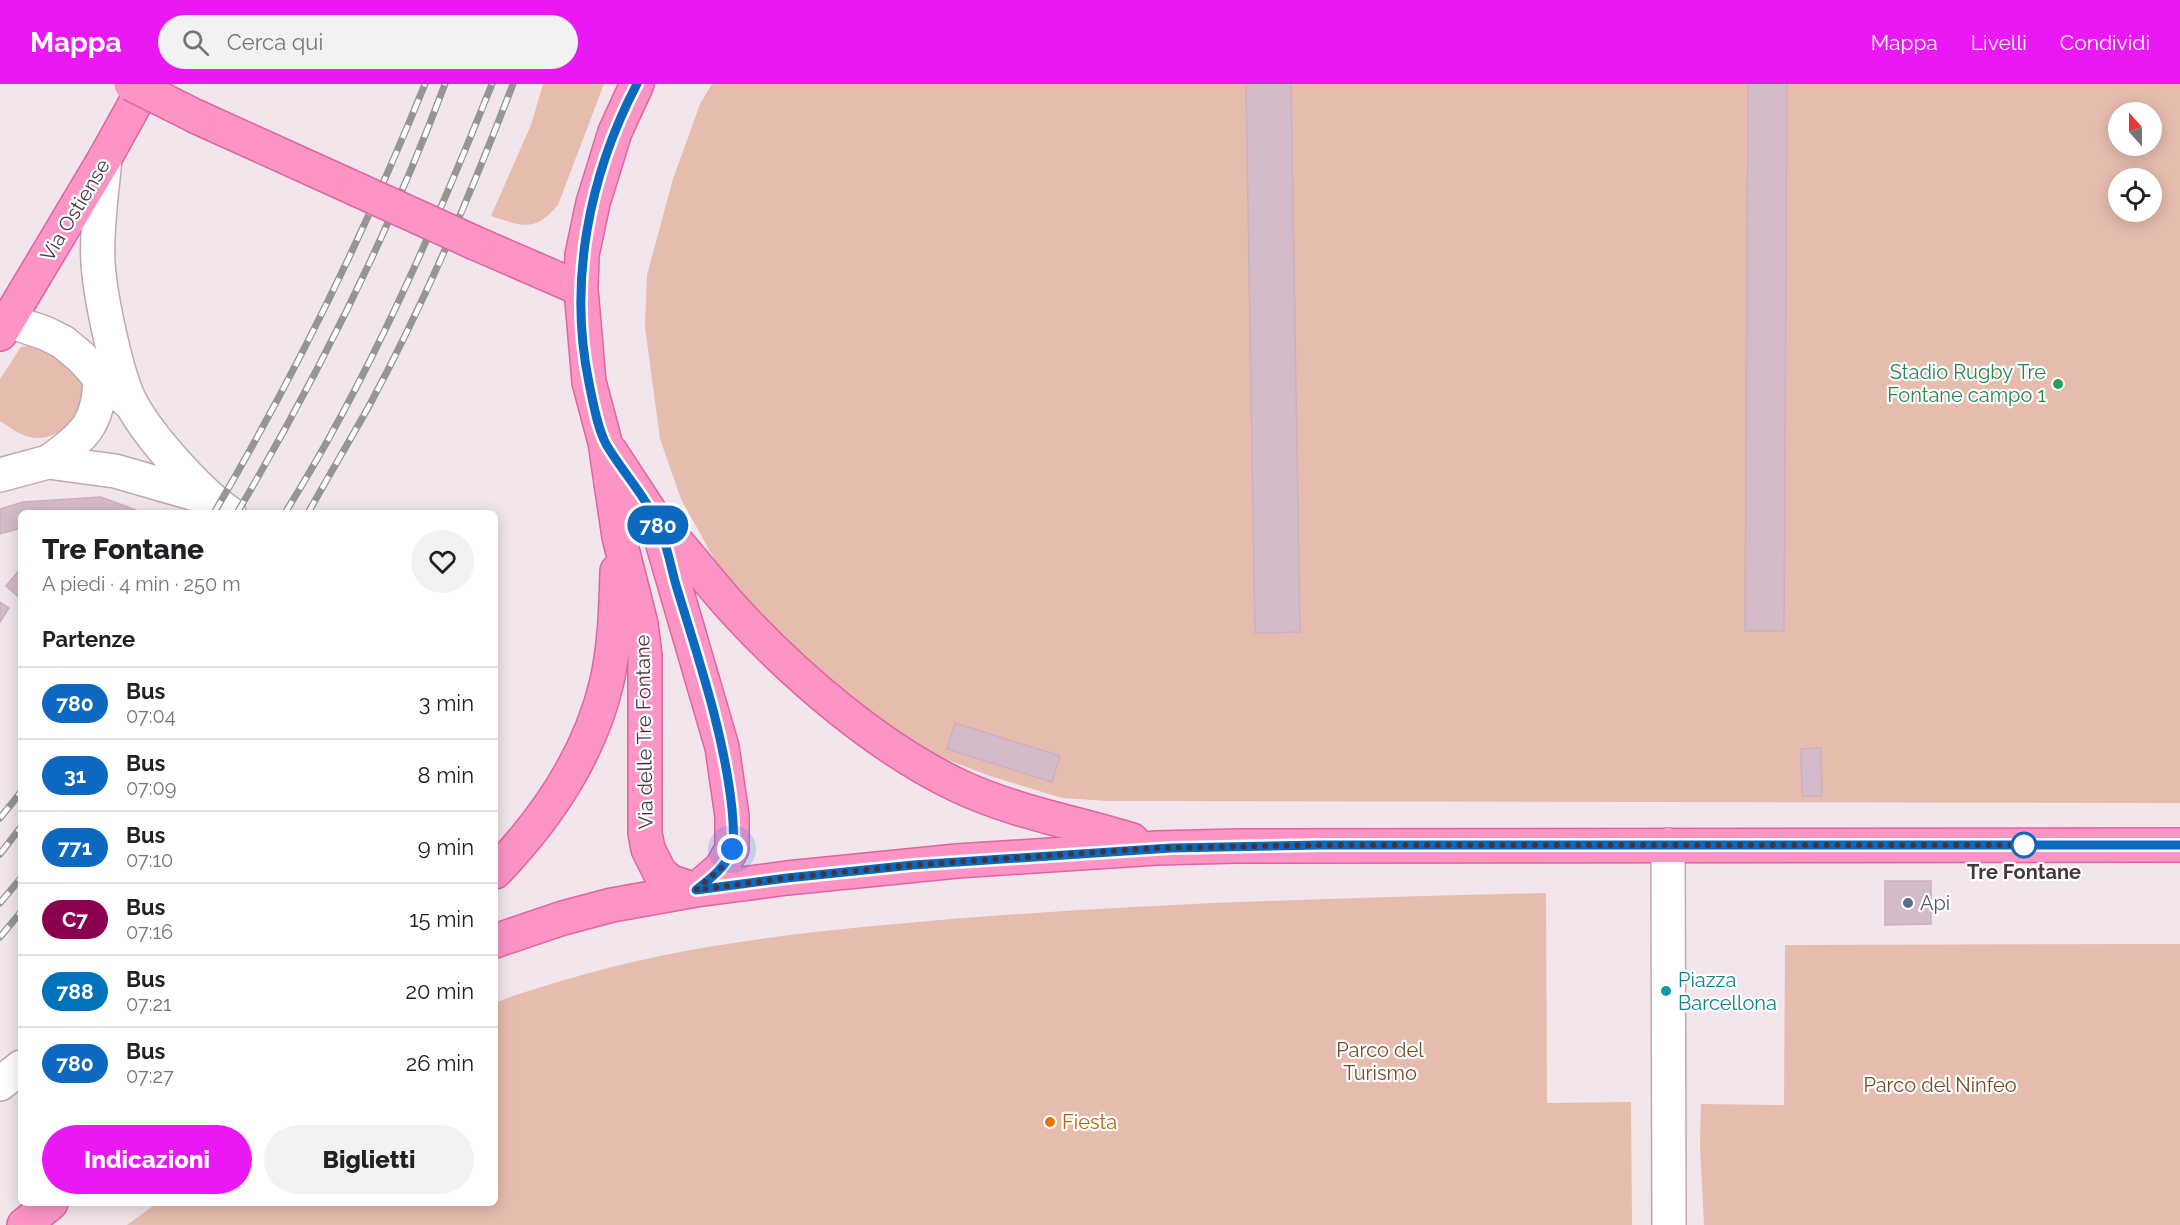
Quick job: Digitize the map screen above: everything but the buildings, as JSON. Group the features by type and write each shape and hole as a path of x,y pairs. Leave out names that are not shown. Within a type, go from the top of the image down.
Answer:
{"main road":[{"path":"131,84 197,117 581,289"},
{"name":"Via Ostiense","path":"4,327 147,84"},
{"name":"Via delle Tre Fontane","path":"637,84 615,132 593,203 582,255 581,289 587,371 606,442 619,537 636,602 645,656 644,818 648,849 654,865 663,877 679,886 696,890 797,876 913,865 1157,848 1321,845 2180,845"},
{"name":"Via delle Tre Fontane","path":"606,442 657,521 722,747 734,835 732,849 721,868 696,890"},
{"path":"657,521 736,613 769,647 862,725 904,755 957,785 992,800 1157,848"},
{"path":"498,869 534,829 556,799 582,750 599,710 607,679 616,621 619,537"},
{"path":"498,940 563,918 612,905 696,890"},
{"path":"24,1225 47,1206"}],"street":[{"path":"105,158 98,263 115,353 130,403"},
{"path":"4,327 45,333 63,342 130,403 159,443 219,506"},
{"path":"0,475 48,462 78,440 89,427 98,406 100,378"},
{"path":"48,462 115,471 219,506"},
{"path":"1668,844 1669,1225"},
{"path":"0,1084 18,1069"}],"green space":[{"path":"543,84 604,84 558,205 542,220 528,225 520,224 491,216 531,125"},
{"path":"712,84 2180,84 2180,803 1108,801 1062,798 990,776 919,749 860,707 777,636 717,564 681,499 660,439 645,327 647,275 673,179 700,104"},
{"path":"44,344 78,376 83,386 83,397 75,417 67,426 48,437 32,438 0,421 0,379 21,347"},
{"name":"Parco del Turismo","path":"1546,893 1547,1103 1631,1102 1632,1225 127,1225 153,1206 498,1206 498,1002 602,969 727,944 854,928 1058,911 1383,897"},
{"name":"Parco del Ninfeo","path":"2180,944 2180,1225 1704,1225 1700,1145 1701,1104 1784,1105 1785,945"}],"railway":[{"path":"216,510 301,356 378,194 425,84"},
{"path":"239,510 296,409 350,303 400,195 445,84"},
{"path":"287,510 316,462 372,357 423,249 492,84"},
{"path":"310,510 390,367 464,207 513,84"},
{"path":"0,818 18,796"},
{"path":"0,854 18,831"},
{"path":"0,903 18,882"},
{"path":"0,937 18,916"}],"bus line":[{"name":"780","path":"637,84 623,112 609,150 588,222 581,273 585,362 606,442 657,521 722,747 730,791 734,835 732,849 721,868 696,890 913,865 1171,848 1321,845 2180,845"}],"place":[{"name":"Stadio Rugby Tre Fontane campo 1","path":"2058,384"},
{"name":"Tre Fontane","path":"2024,845"},
{"name":"Api","path":"1908,903"},
{"name":"Piazza Barcellona","path":"1666,991"},
{"name":"Fiesta","path":"1050,1122"}],"route":[{"path":"732,849 721,868 696,890 913,865 1157,848 1321,845 2024,845"}]}
